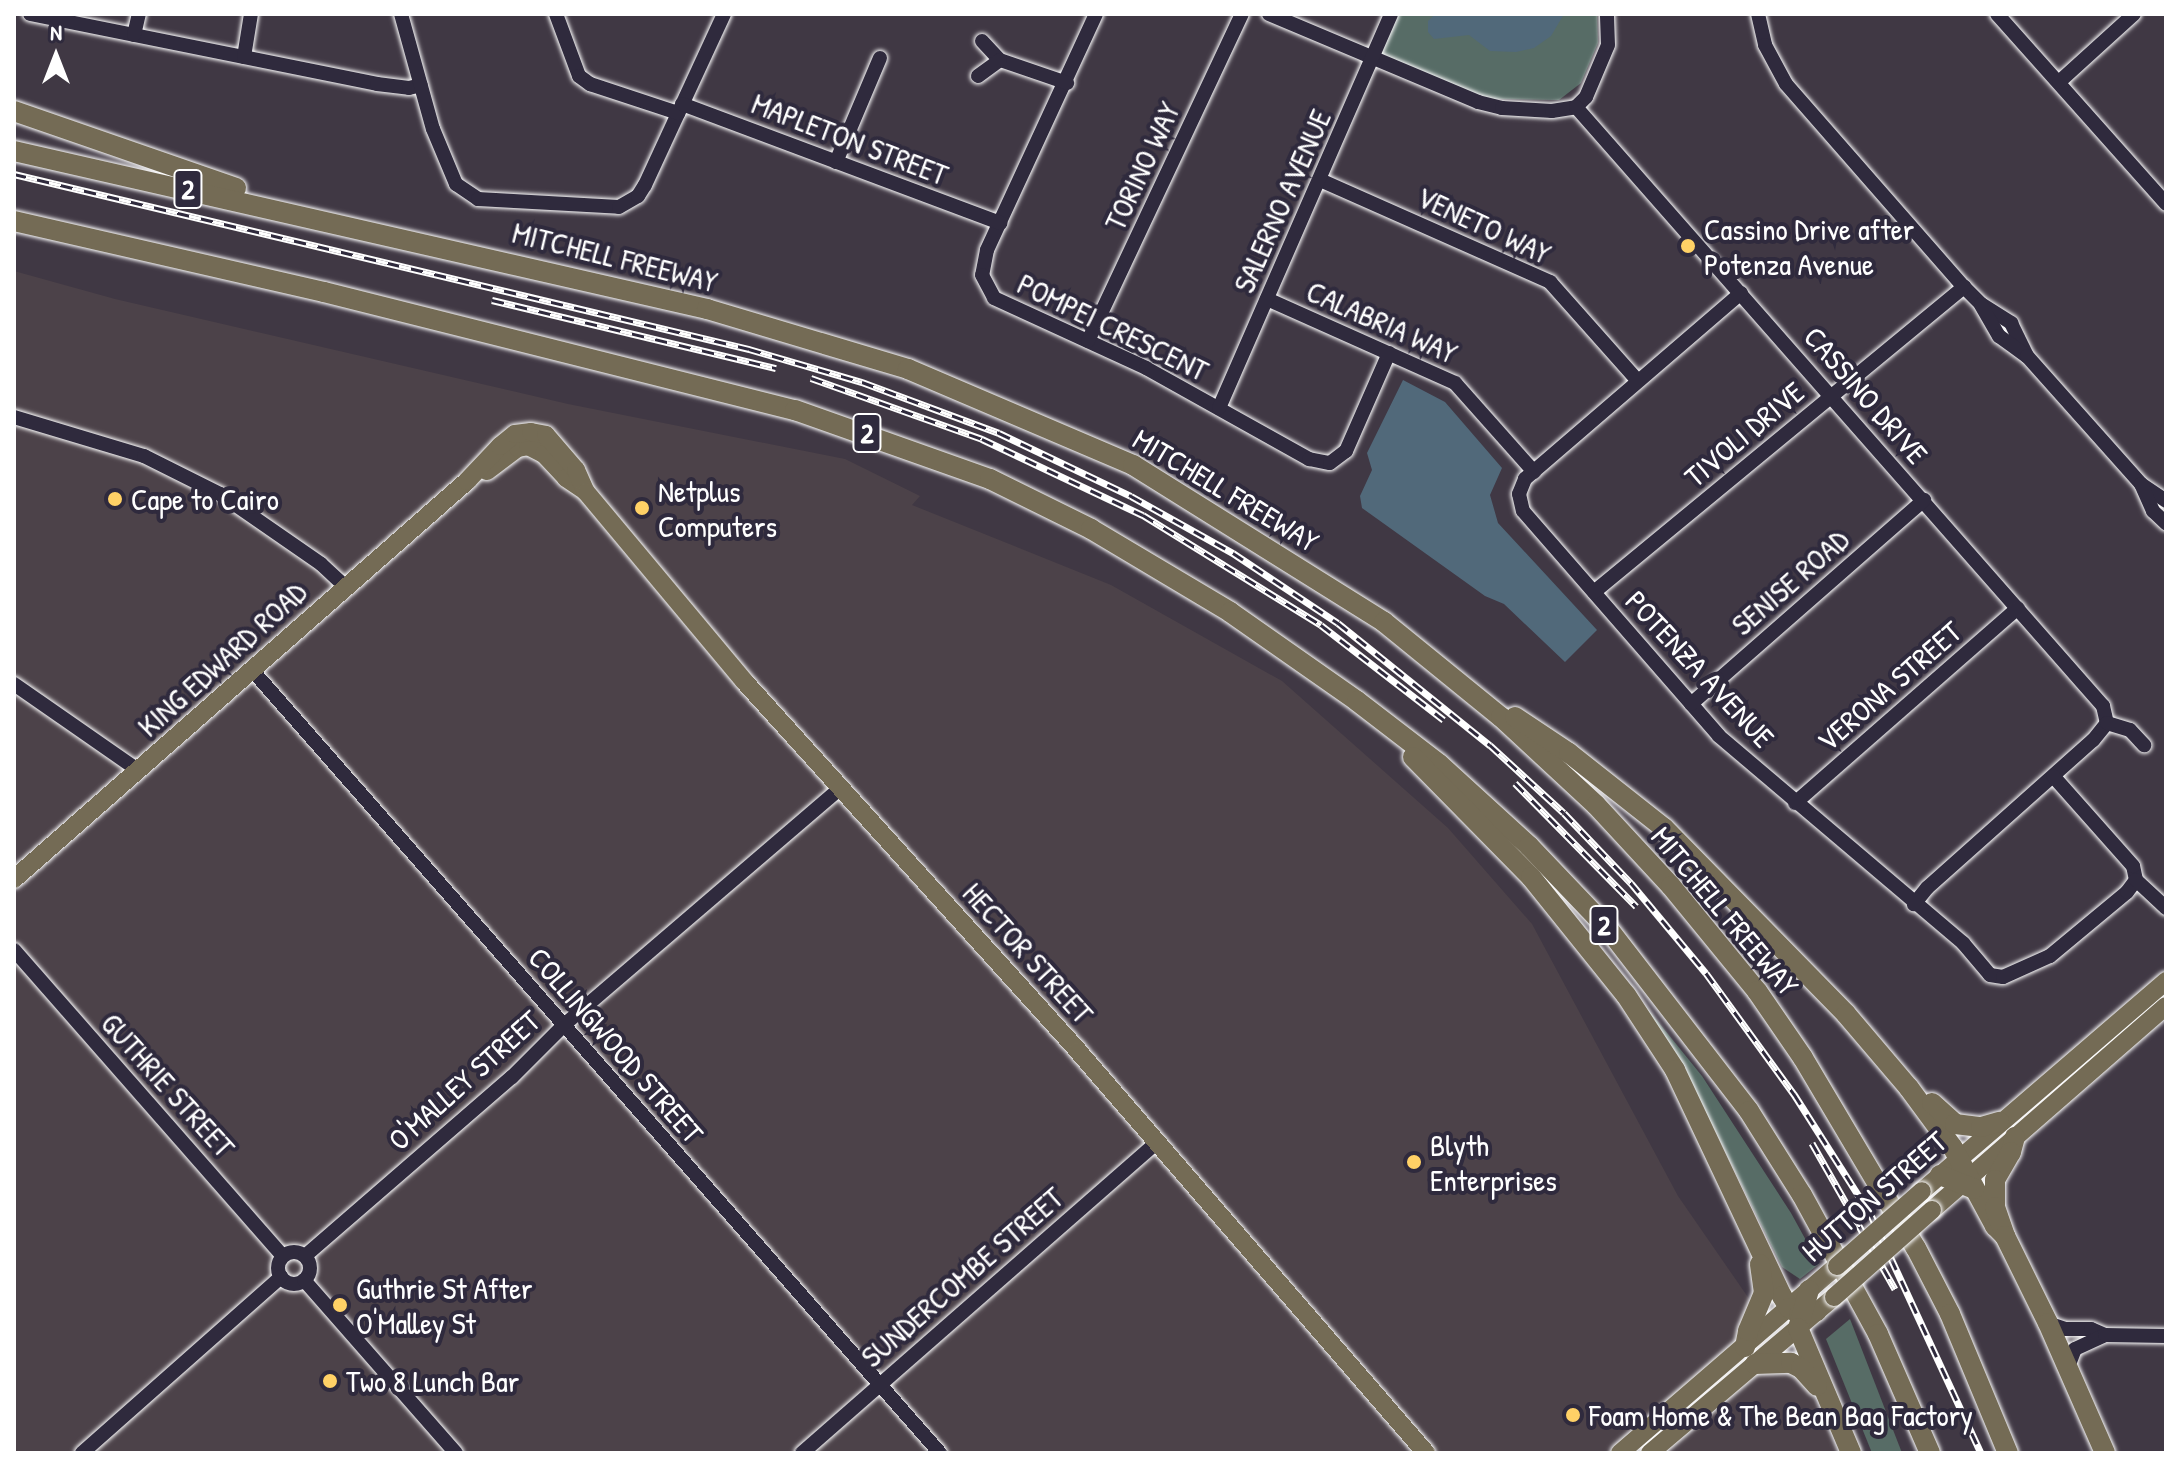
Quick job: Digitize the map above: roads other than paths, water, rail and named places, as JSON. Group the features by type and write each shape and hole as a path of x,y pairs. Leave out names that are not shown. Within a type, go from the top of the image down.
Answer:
{"highway":[{"path":"14,111 135,156 361,228"},
{"name":"MITCHELL FREEWAY","path":"14,151 707,309 827,343 922,375 1133,465 1384,622 1448,672 1596,805 1671,886 1757,991 1803,1058 1916,1248 1950,1314 2008,1453"},
{"name":"2","path":"14,224 53,230 324,292 695,383 892,441 990,479 1091,529 1230,612 1357,701 1439,764 1529,846 1610,931 1686,1025 1749,1111 1843,1265 1905,1390 1930,1453"},
{"path":"1448,672 1569,753 1664,828 1846,1014 1909,1088 1958,1159 1959,1183 2005,1236"},
{"path":"1357,701 1531,877 1626,995 1675,1070 1757,1248 1796,1317 1851,1453"},
{"path":"1909,1088 1922,1092 1955,1124 1981,1127 1999,1122"},
{"path":"2015,1137 2011,1152 2000,1165 1993,1193 2005,1236 2048,1323 2105,1453"},
{"path":"1757,1248 1764,1293 1748,1331 1750,1355 1801,1368 1828,1397"},
{"path":"1796,1317 1809,1290"}],"main road":[{"name":"KING EDWARD ROAD","path":"14,879 467,481 500,446 515,434 529,439"},
{"name":"HECTOR STREET","path":"529,439 546,435 560,449 586,492 744,681 1157,1142 1426,1453"},
{"name":"HUTTON STREET","path":"1958,1159 2166,981"},
{"name":"HUTTON STREET","path":"1620,1453 1796,1317 1834,1297 1959,1183 2166,1006"},
{"name":"HUTTON STREET","path":"1809,1290 1922,1191 1959,1183"},
{"name":"HUTTON STREET","path":"1650,1453 1750,1355"}],"street":[{"path":"30,14 377,84 409,88 421,85"},
{"path":"134,35 139,14"},
{"path":"244,57 251,14"},
{"path":"401,14 447,169 467,193 487,200 619,207 630,203 645,185 724,14"},
{"name":"MAPLETON STREET","path":"556,14 579,76 590,84 680,108 1000,223"},
{"name":"POMPEI CRESCENT","path":"1096,14 1067,83 987,250 982,275 994,298 1088,341 1219,408 1309,459 1330,463 1346,451 1389,353"},
{"name":"TORINO WAY","path":"1088,341 1242,14"},
{"path":"1269,14 1502,108 1552,111 1576,107 1586,97 1598,75 1608,45 1607,14"},
{"name":"SALERNO AVENUE","path":"1219,408 1391,14"},
{"path":"1758,14 1765,45 1786,84 1981,304 1999,336 2027,356 2141,484 2166,501"},
{"path":"1997,14 2166,204"},
{"path":"2059,82 2134,14"},
{"path":"982,41 1000,60 1067,83"},
{"path":"836,162 880,58"},
{"path":"978,76 1000,60"},
{"name":"CASSINO DRIVE","path":"1576,107 2103,706 2107,723"},
{"name":"VENETO WAY","path":"1320,180 1550,282 1638,381"},
{"name":"TIVOLI DRIVE","path":"1594,592 1964,287"},
{"name":"POTENZA AVENUE","path":"1741,293 1525,479 1519,494 1523,511 1719,736 1963,943 1990,975 2003,977 2050,956 2127,892 2136,880"},
{"name":"CALABRIA WAY","path":"1267,299 1455,383 1534,472"},
{"path":"14,417 144,456 193,480 220,494 321,564 346,587"},
{"path":"2141,484 2153,511 2166,523"},
{"name":"SENISE ROAD","path":"1691,704 1924,500"},
{"name":"VERONA STREET","path":"1795,803 2018,608"},
{"name":"COLLINGWOOD STREET","path":"253,671 940,1453"},
{"path":"14,684 139,771"},
{"path":"1914,904 2107,723 2130,730 2144,745"},
{"path":"2053,776 2133,866 2136,880 2166,908"},
{"name":"O'MALLEY STREET","path":"305,1256 512,1077 564,1025 841,788"},
{"name":"GUTHRIE STREET","path":"14,950 283,1256"},
{"name":"SUNDERCOMBE STREET","path":"802,1453 1157,1142"},
{"path":"292,1252 305,1256 310,1266 304,1280 289,1283 281,1277 277,1268 283,1256 292,1252"},
{"path":"82,1453 281,1277"},
{"path":"304,1280 456,1453"},
{"path":"2048,1323 2065,1329 2091,1329 2105,1335 2166,1336"},
{"path":"2068,1367 2075,1349 2105,1335"}],"water":[{"path":"1435,14 1564,14 1551,36 1534,48 1516,52 1490,51 1469,35 1434,39 1428,32 1428,21"},
{"path":"1403,380 1445,402 1502,468 1490,495 1498,523 1597,630 1565,662 1504,604 1485,596 1362,508 1360,496 1372,470 1367,453"}],"railway":[{"path":"14,174 749,349 862,382 999,433 1131,496 1233,553 1338,623 1490,745 1564,813 1631,883 1706,973 1794,1094 1871,1215 1981,1453"},
{"path":"492,300 776,368"},
{"path":"811,378 982,439 1143,515 1321,625 1444,720"},
{"path":"1515,783 1636,906"},
{"path":"1812,1143 1895,1289"}],"place":[{"name":"Cassino Drive after Potenza Avenue","path":"1688,246"},
{"name":"Cape to Cairo","path":"115,499"},
{"name":"Netplus Computers","path":"642,508"},
{"name":"Blyth Enterprises","path":"1414,1162"},
{"name":"Guthrie St After O'Malley St","path":"340,1305"},
{"name":"Two 8 Lunch Bar","path":"330,1381"},
{"name":"Foam Home & The Bean Bag Factory","path":"1573,1415"}]}
